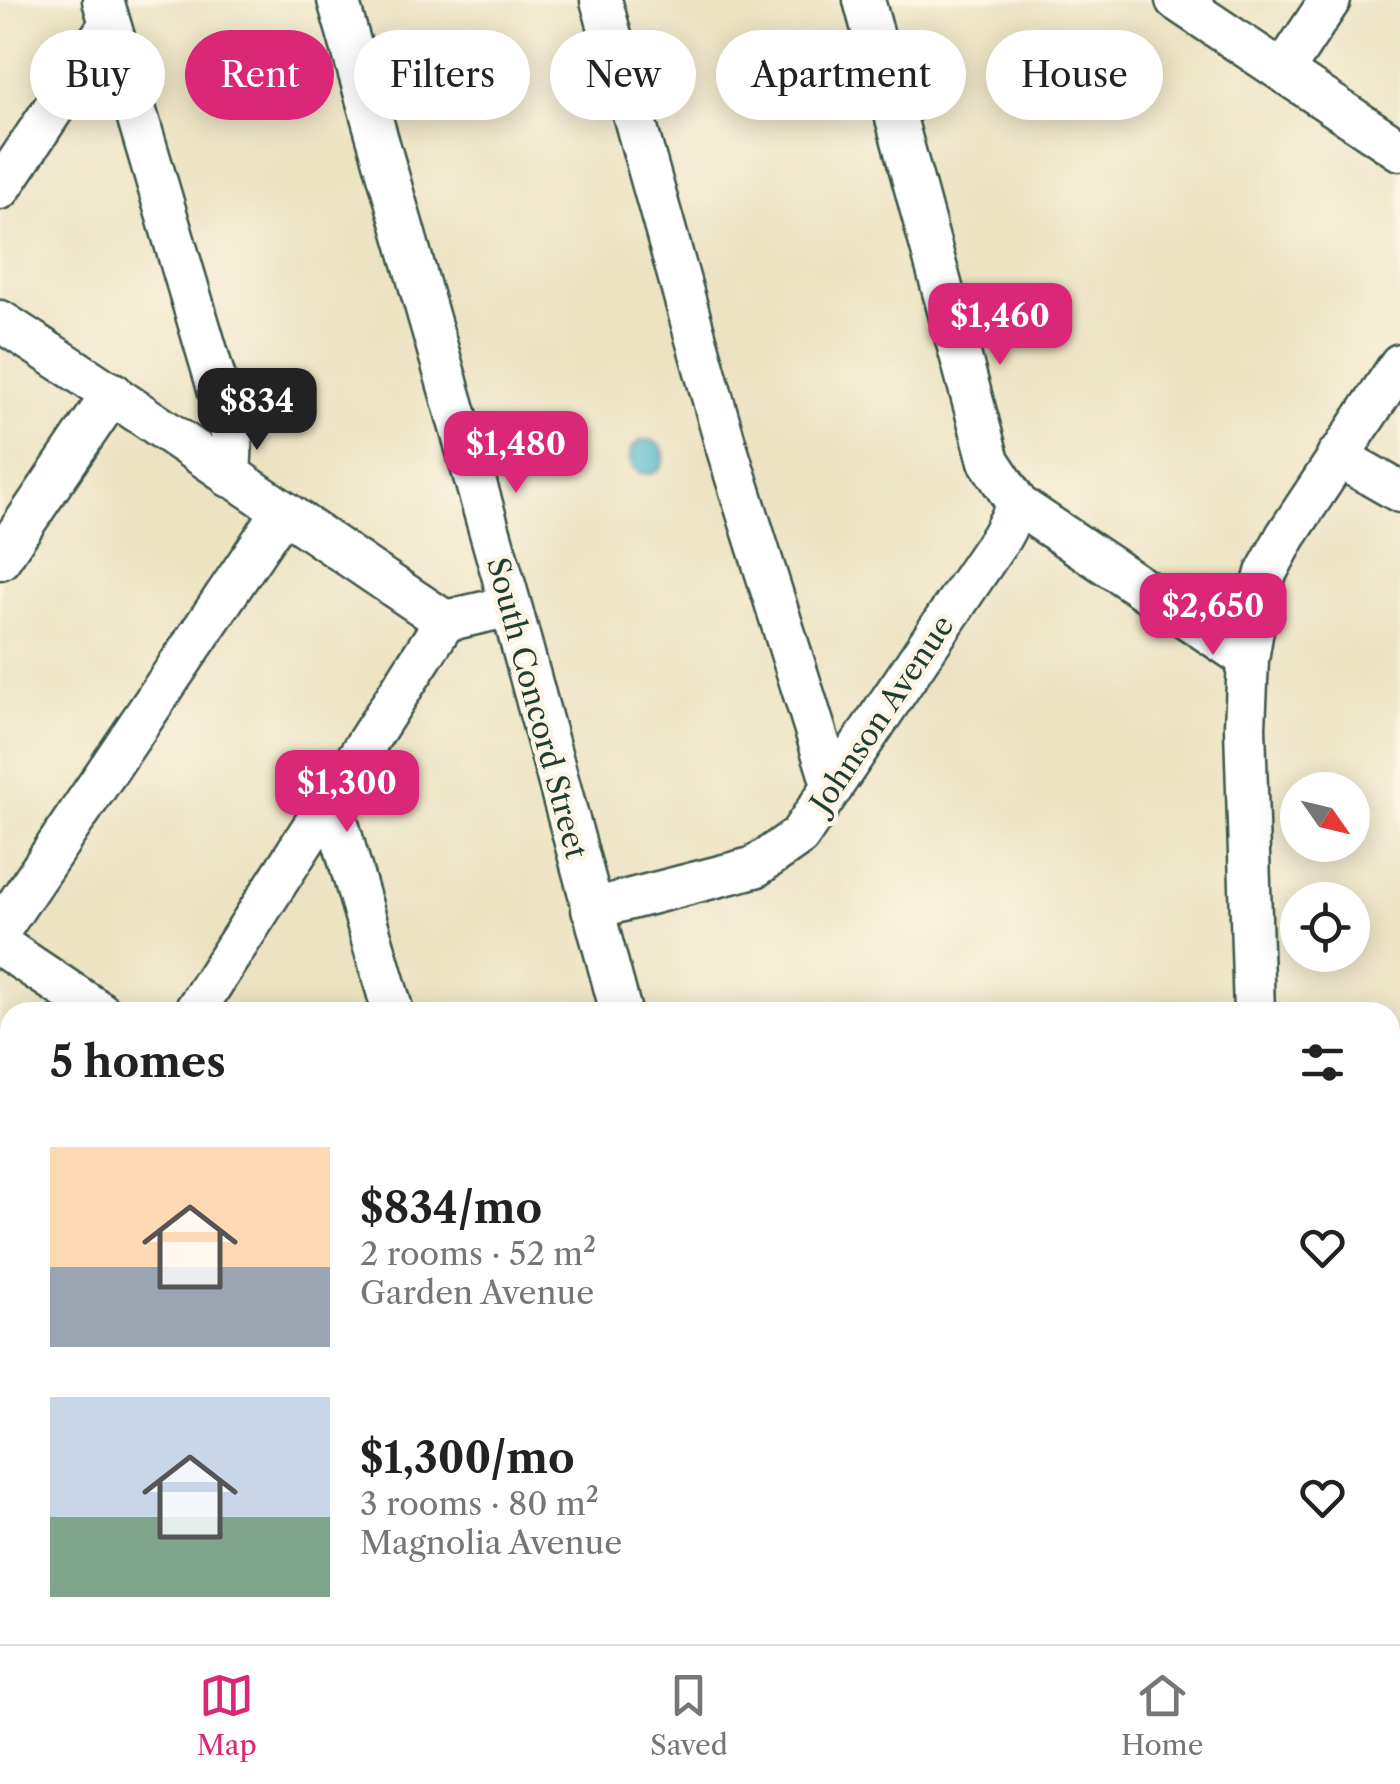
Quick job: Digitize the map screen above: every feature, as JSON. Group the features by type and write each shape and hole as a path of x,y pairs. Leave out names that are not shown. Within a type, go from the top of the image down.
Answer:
{"street":[{"name":"South Concord Street","path":"338,0 511,606 618,1002"},
{"path":"602,0 726,446 833,787"},
{"path":"864,0 988,462 1018,504 1248,658"},
{"path":"1176,0 1400,150"},
{"path":"1283,71 1330,0"},
{"path":"0,189 106,13"},
{"path":"106,13 232,436 230,477"},
{"path":"0,321 113,393 230,477 445,621"},
{"path":"1254,1002 1245,728 1248,658 1256,606 1266,573 1337,456 1400,364"},
{"path":"0,559 113,393"},
{"path":"1337,456 1400,492"},
{"name":"Johnson Avenue","path":"592,909 755,868 798,836 1001,537 1018,504"},
{"path":"0,930 282,512"},
{"path":"200,1002 445,621 511,606"},
{"path":"330,796 391,1002"},
{"path":"0,945 85,1002"}],"water":[{"path":"647,440 659,445 664,457 659,469 647,474 635,469 630,457 635,445"}]}
